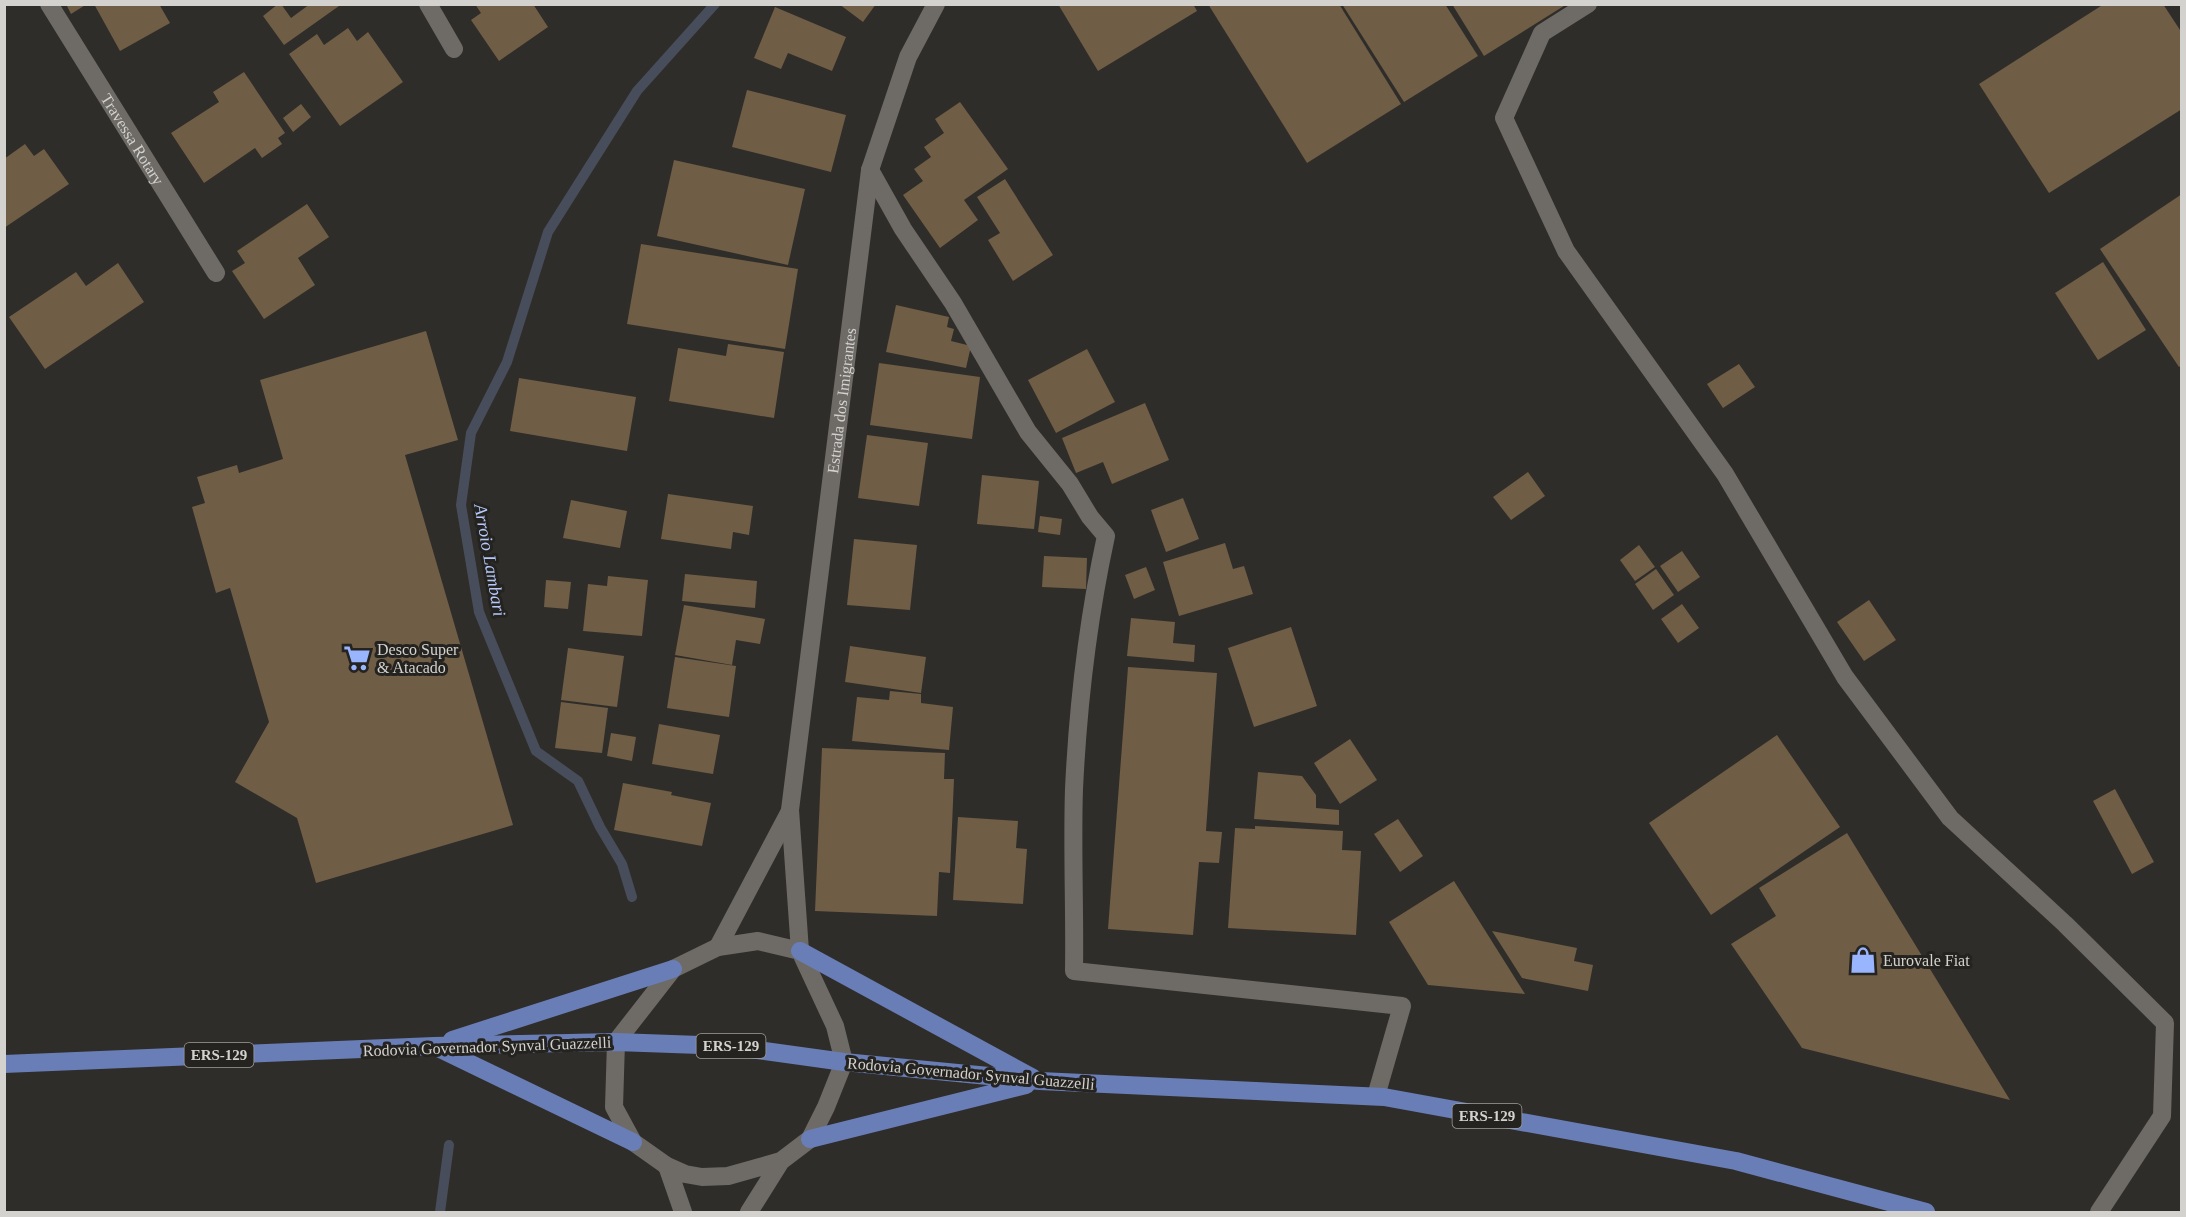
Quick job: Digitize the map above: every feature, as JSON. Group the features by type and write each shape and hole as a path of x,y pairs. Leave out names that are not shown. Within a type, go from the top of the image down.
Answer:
{"main road":[{"path":"800,951 1040,1081"},
{"path":"434,1046 673,969"},
{"name":"Rodovia Governador Synval Guazzelli","path":"4,1065 434,1046 616,1042 728,1046 844,1062 1040,1081 1376,1096 1736,1161 1926,1212"},
{"path":"434,1046 633,1142"},
{"path":"810,1139 1040,1081"}],"street":[{"name":"Travessa Rotary","path":"49,4 216,273"},
{"path":"428,4 454,49"},
{"name":"Estrada dos Imigrantes","path":"844,1062 838,1035 800,951 790,810 870,170 908,57 936,4"},
{"path":"1588,4 1542,33 1503,118 1566,251 1725,474 1845,677 1950,818 2065,924 2165,1023 2162,1116 2099,1212"},
{"path":"870,170 903,229 953,303 1028,432 1070,484 1090,517 1106,536 1096,584 1079,714 1074,790 1074,971 1402,1006 1376,1096"},
{"name":"Estrada dos Imigrantes","path":"718,948 790,810"},
{"path":"781,1161 728,1176 702,1177 685,1174 667,1166 633,1142 614,1107 616,1042 673,969 718,948 758,941 800,951"},
{"path":"749,1212 781,1161 810,1139 844,1062"},
{"path":"667,1166 683,1212"}],"building":[{"path":"66,4 87,4 71,14"},
{"path":"94,4 159,4 170,23 120,51"},
{"path":"281,4 291,18 310,4 338,4 339,6 284,45 263,16"},
{"path":"475,4 533,4 548,27 499,61 471,20 481,13"},
{"path":"839,4 876,4 863,22"},
{"path":"1058,4 1193,4 1197,11 1098,71"},
{"path":"1208,4 1339,4 1401,104 1307,163"},
{"path":"1342,4 1445,4 1478,56 1404,102"},
{"path":"1452,4 1567,4 1484,56"},
{"path":"2104,4 2163,4 2182,33 2182,109 2049,193 1979,84"},
{"path":"775,7 846,37 832,71 788,53 781,69 754,58"},
{"path":"348,28 357,41 368,32 403,82 340,126 289,54 317,34 324,45"},
{"path":"244,72 285,133 278,138 282,144 262,158 255,148 204,183 171,133 219,102 213,92"},
{"path":"747,90 846,115 831,172 732,147"},
{"path":"960,102 1008,169 964,200 978,220 940,248 903,195 923,181 914,169 931,157 924,147 944,133 935,119"},
{"path":"301,104 311,117 293,132 283,118"},
{"path":"25,144 34,156 44,149 69,184 4,228 4,159"},
{"path":"674,160 805,189 788,265 657,236"},
{"path":"1005,179 1053,255 1013,281 988,240 1000,233 977,197"},
{"path":"2182,194 2182,365 2179,367 2100,249"},
{"path":"307,204 329,237 298,258 315,285 264,319 232,271 245,263 237,251"},
{"path":"641,244 798,269 785,349 627,324"},
{"path":"2103,262 2146,330 2098,360 2055,293"},
{"path":"118,263 144,302 45,369 9,317 76,272 86,286"},
{"path":"896,305 949,317 947,327 954,329 951,341 971,346 966,368 886,352"},
{"name":"Desco Super & Atacado","path":"426,331 458,440 405,455 513,825 316,883 297,818 235,782 269,722 230,588 216,593 192,507 205,503 197,477 237,465 239,473 283,459 260,380"},
{"path":"728,344 784,352 774,418 669,401 678,348 726,356"},
{"path":"1087,349 1115,402 1056,433 1028,380"},
{"path":"879,363 980,377 972,439 870,425"},
{"path":"1739,364 1755,387 1723,408 1707,384"},
{"path":"519,378 636,397 627,451 510,431"},
{"path":"1145,403 1169,460 1112,484 1103,462 1076,473 1062,438"},
{"path":"867,435 928,443 919,506 858,498"},
{"path":"1528,472 1545,496 1511,520 1493,497"},
{"path":"982,475 1039,481 1034,529 977,524"},
{"path":"668,494 753,506 749,535 733,532 731,549 661,539"},
{"path":"1183,498 1199,539 1166,552 1151,510"},
{"path":"571,500 627,511 620,548 563,538"},
{"path":"1040,516 1062,519 1060,535 1038,532"},
{"path":"854,539 917,545 910,610 847,605"},
{"path":"1225,543 1233,569 1244,566 1253,594 1179,616 1163,562"},
{"path":"1639,545 1655,567 1635,581 1620,560"},
{"path":"1682,551 1700,577 1678,592 1660,566"},
{"path":"1044,556 1087,558 1086,589 1042,587"},
{"path":"1146,567 1155,590 1134,599 1125,575"},
{"path":"1656,569 1674,595 1653,610 1635,584"},
{"path":"685,574 757,581 755,608 682,601"},
{"path":"608,576 648,580 642,636 583,631 588,584 607,586"},
{"path":"546,580 571,582 568,609 544,607"},
{"path":"1869,600 1896,640 1864,661 1837,622"},
{"path":"1682,604 1699,628 1678,643 1661,619"},
{"path":"684,605 765,619 760,644 736,640 732,665 675,655"},
{"path":"1131,618 1175,622 1173,643 1195,645 1194,662 1127,656"},
{"path":"1291,627 1317,706 1254,727 1228,648"},
{"path":"850,646 926,657 921,693 845,682"},
{"path":"568,648 624,656 617,707 561,700"},
{"path":"675,657 736,666 729,717 667,708"},
{"path":"1128,667 1217,673 1206,831 1222,832 1219,863 1199,862 1193,935 1108,929"},
{"path":"890,691 921,694 921,703 953,707 949,750 852,741 857,697 889,700"},
{"path":"561,702 608,708 602,753 555,748"},
{"path":"659,724 720,735 713,774 652,764"},
{"path":"611,733 636,737 632,761 607,756"},
{"path":"1777,735 1840,827 1711,915 1649,823"},
{"path":"1350,739 1377,780 1340,804 1314,763"},
{"path":"822,748 945,753 944,779 954,779 950,873 939,872 937,916 815,911"},
{"path":"1258,772 1302,776 1316,795 1316,808 1339,810 1339,825 1254,819"},
{"path":"623,783 672,792 671,795 711,803 702,846 614,830"},
{"path":"2115,789 2154,862 2132,874 2093,801"},
{"path":"958,817 1018,821 1016,848 1027,849 1023,904 953,900"},
{"path":"1398,819 1423,856 1400,872 1374,834"},
{"path":"1255,826 1343,831 1342,850 1361,851 1356,935 1228,928 1235,828 1255,829"},
{"path":"1847,833 2010,1100 1802,1048 1731,944 1776,916 1759,888"},
{"path":"1454,881 1525,994 1428,985 1389,922"},
{"path":"1492,931 1577,948 1574,961 1593,965 1588,991 1522,978"}],"waterway":[{"name":"Arroio Lambari","path":"632,897 622,864 600,827 578,781 536,751 479,612 461,505 471,433 507,362 548,232 637,91 715,4"},
{"name":"Arroio Lambari","path":"440,1212 449,1145"}],"place":[{"name":"Desco Super & Atacado","path":"357,658"},
{"name":"Eurovale Fiat","path":"1863,960"}]}
